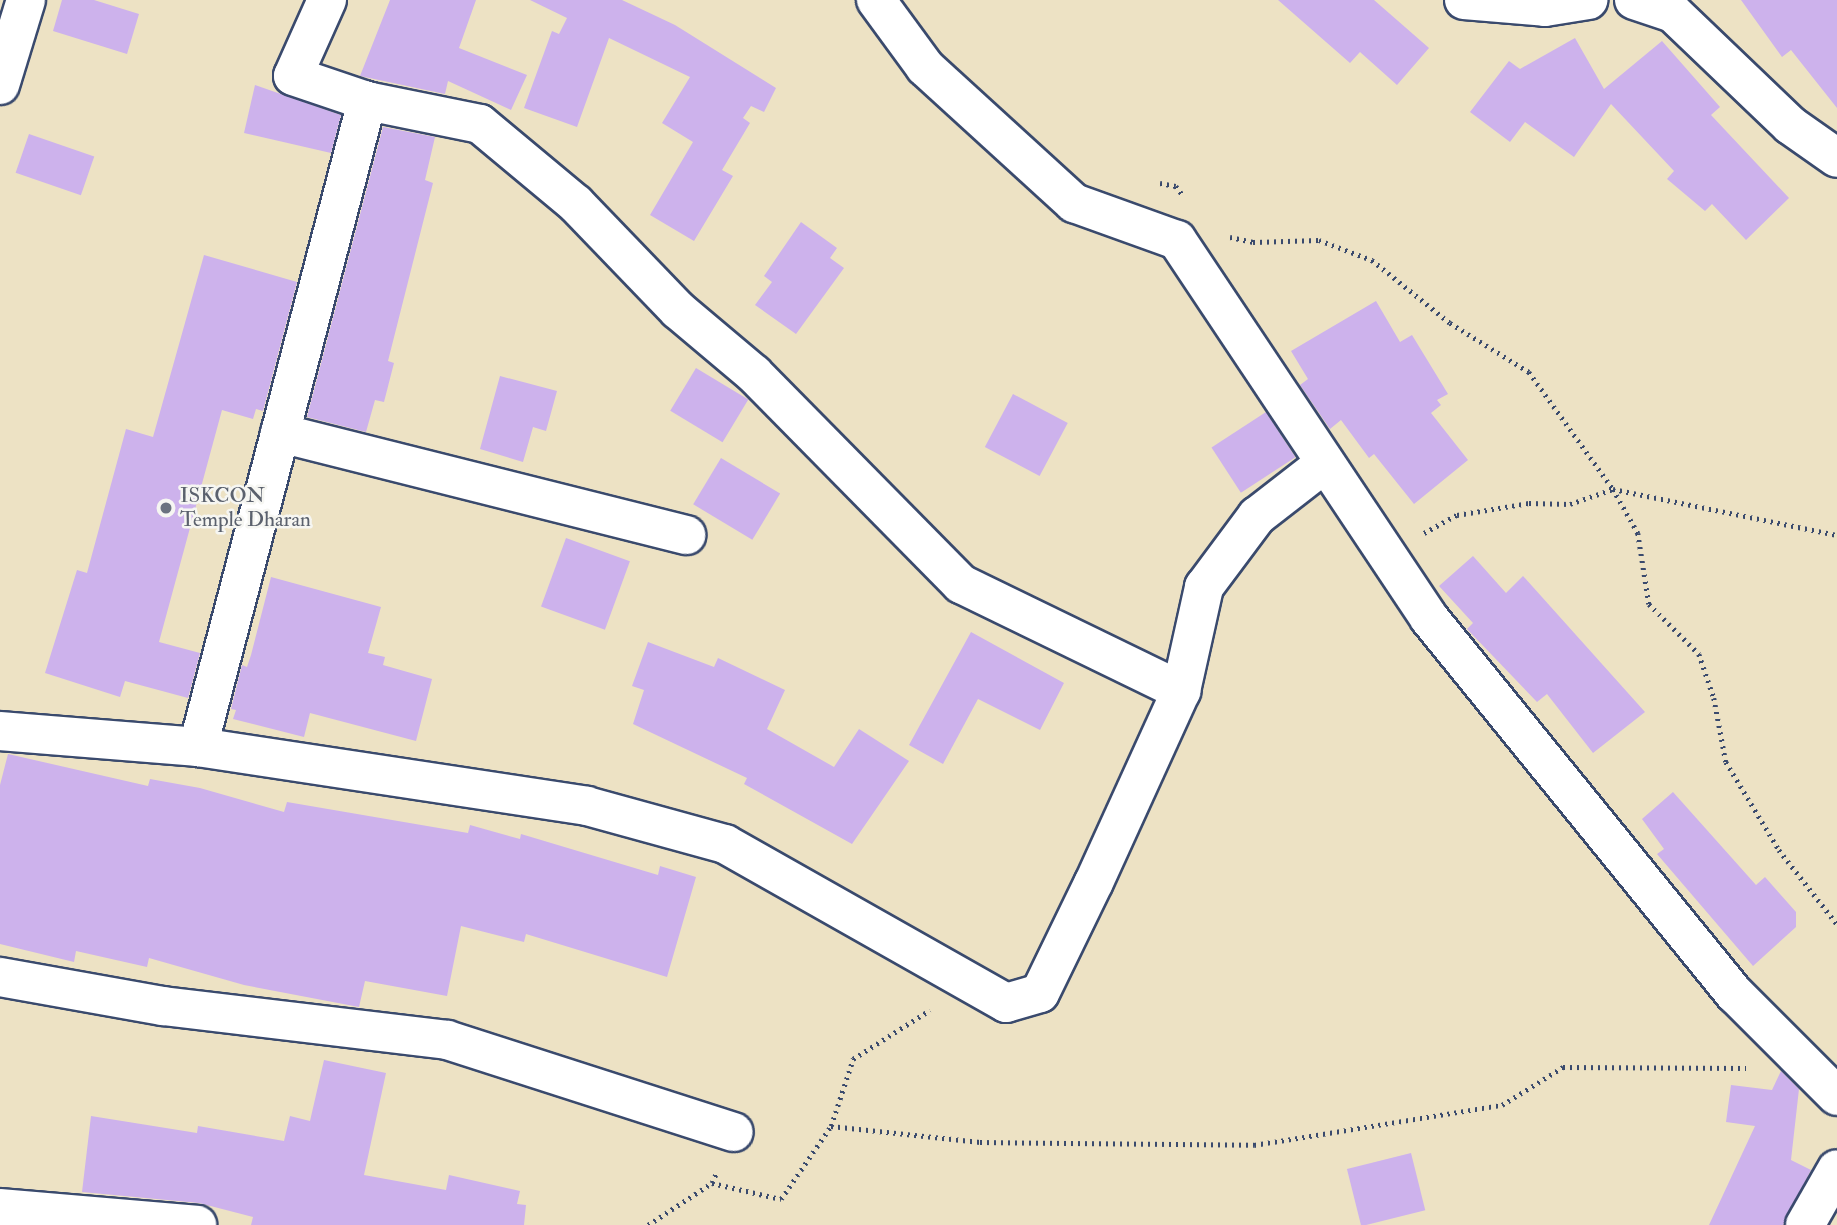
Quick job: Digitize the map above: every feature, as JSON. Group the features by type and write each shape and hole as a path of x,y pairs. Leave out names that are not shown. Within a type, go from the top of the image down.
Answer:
{"street":[{"path":"0,85 26,0"},
{"path":"327,0 293,76 367,101 480,124 576,204 678,310 754,374 961,584 1181,691"},
{"path":"876,0 925,67 1074,203 1177,240 1279,386 1324,464 1429,618 1735,993 1805,1069 1837,1096"},
{"path":"1464,0 1545,8 1588,0"},
{"path":"1634,0 1674,7 1790,125 1837,158"},
{"path":"198,747 367,101"},
{"path":"280,433 686,535"},
{"path":"0,730 198,747 587,806 725,844 968,985 1006,1003 1040,993 1181,691 1204,587 1257,516 1324,464"},
{"path":"0,977 163,1006 447,1040 734,1132"},
{"path":"1805,1225 1837,1169"},
{"path":"0,1208 197,1225"}],"path":[{"path":"1152,182 1176,186 1191,205"},
{"path":"1226,237 1253,242 1319,240 1372,260 1450,323 1530,372 1612,489 1638,533 1649,604 1699,654 1714,698 1726,762 1779,850 1837,924"},
{"path":"1386,554 1457,515 1529,503 1570,504 1612,489 1837,535"},
{"path":"712,1183 781,1199 831,1126 853,1059 968,985"},
{"path":"831,1126 980,1142 1254,1145 1502,1105 1563,1067 1805,1069"},
{"path":"648,1225 712,1183 734,1132"}],"building":[{"path":"62,0 94,0 139,14 127,54 53,31"},
{"path":"390,0 476,0 459,48 527,75 511,110 448,81 445,94 360,76"},
{"path":"530,0 622,0 675,25 776,88 764,112 751,106 743,118 750,123 722,170 733,176 694,241 650,215 693,142 662,123 690,77 609,38 577,127 524,108 552,31 559,34 567,18"},
{"path":"1278,0 1374,0 1429,48 1397,85 1360,52 1350,63"},
{"path":"1741,0 1837,0 1837,108 1791,50 1782,57"},
{"path":"1575,38 1604,89 1662,41 1720,107 1711,115 1789,198 1746,240 1712,204 1705,211 1667,179 1674,171 1611,104 1574,157 1525,122 1510,142 1470,112 1509,61 1520,69"},
{"path":"255,85 341,115 331,153 244,133"},
{"path":"383,127 435,137 425,180 433,183 388,361 394,363 384,402 375,400 366,432 307,417"},
{"path":"29,134 94,156 81,195 16,173"},
{"path":"801,222 837,248 830,258 844,268 796,334 755,305 772,282 764,276"},
{"path":"204,255 297,282 263,411 256,409 253,419 222,410 159,642 200,653 188,698 125,681 120,697 45,673 77,570 87,573 126,429 153,437"},
{"path":"1376,301 1400,342 1412,335 1448,394 1437,400 1441,405 1431,413 1468,460 1414,504 1374,454 1369,458 1341,420 1330,429 1300,385 1308,379 1291,351"},
{"path":"696,368 748,399 723,442 670,411"},
{"path":"500,376 557,391 546,431 533,427 523,462 480,449"},
{"path":"1013,394 1068,423 1040,476 985,447"},
{"path":"1266,412 1295,457 1241,493 1211,447"},
{"path":"721,458 780,494 752,540 693,504"},
{"path":"566,538 630,561 605,630 541,607"},
{"path":"1473,556 1506,593 1523,576 1645,712 1593,753 1547,694 1537,702 1467,629 1473,623 1439,586"},
{"path":"271,577 381,607 368,653 385,657 383,665 432,679 416,741 310,713 304,737 233,719 236,710 231,709 242,665 247,667 251,655"},
{"path":"971,632 1064,683 1040,730 978,699 943,764 909,745"},
{"path":"648,642 714,667 718,658 785,690 767,729 834,767 859,729 909,761 852,844 744,784 747,778 633,724 644,690 632,686"},
{"path":"8,754 148,786 150,779 200,788 284,812 287,802 468,833 470,825 520,839 521,834 658,875 660,866 696,877 667,977 526,934 524,942 461,926 447,996 365,981 359,1007 244,985 149,958 147,967 76,951 74,962 0,944 0,785"},
{"path":"1673,792 1756,885 1765,877 1796,912 1796,927 1753,966 1657,854 1664,849 1642,819"},
{"path":"324,1060 386,1073 364,1175 446,1190 449,1175 520,1191 517,1204 526,1205 524,1225 251,1225 253,1217 199,1203 82,1192 91,1116 197,1133 198,1126 284,1141 290,1116 310,1121"},
{"path":"1781,1071 1799,1089 1791,1160 1811,1170 1783,1225 1709,1225 1755,1126 1726,1122 1731,1085 1772,1090"},
{"path":"1411,1153 1425,1210 1361,1225 1347,1169"}],"place":[{"name":"ISKCON Temple Dharan","path":"166,508"}]}
